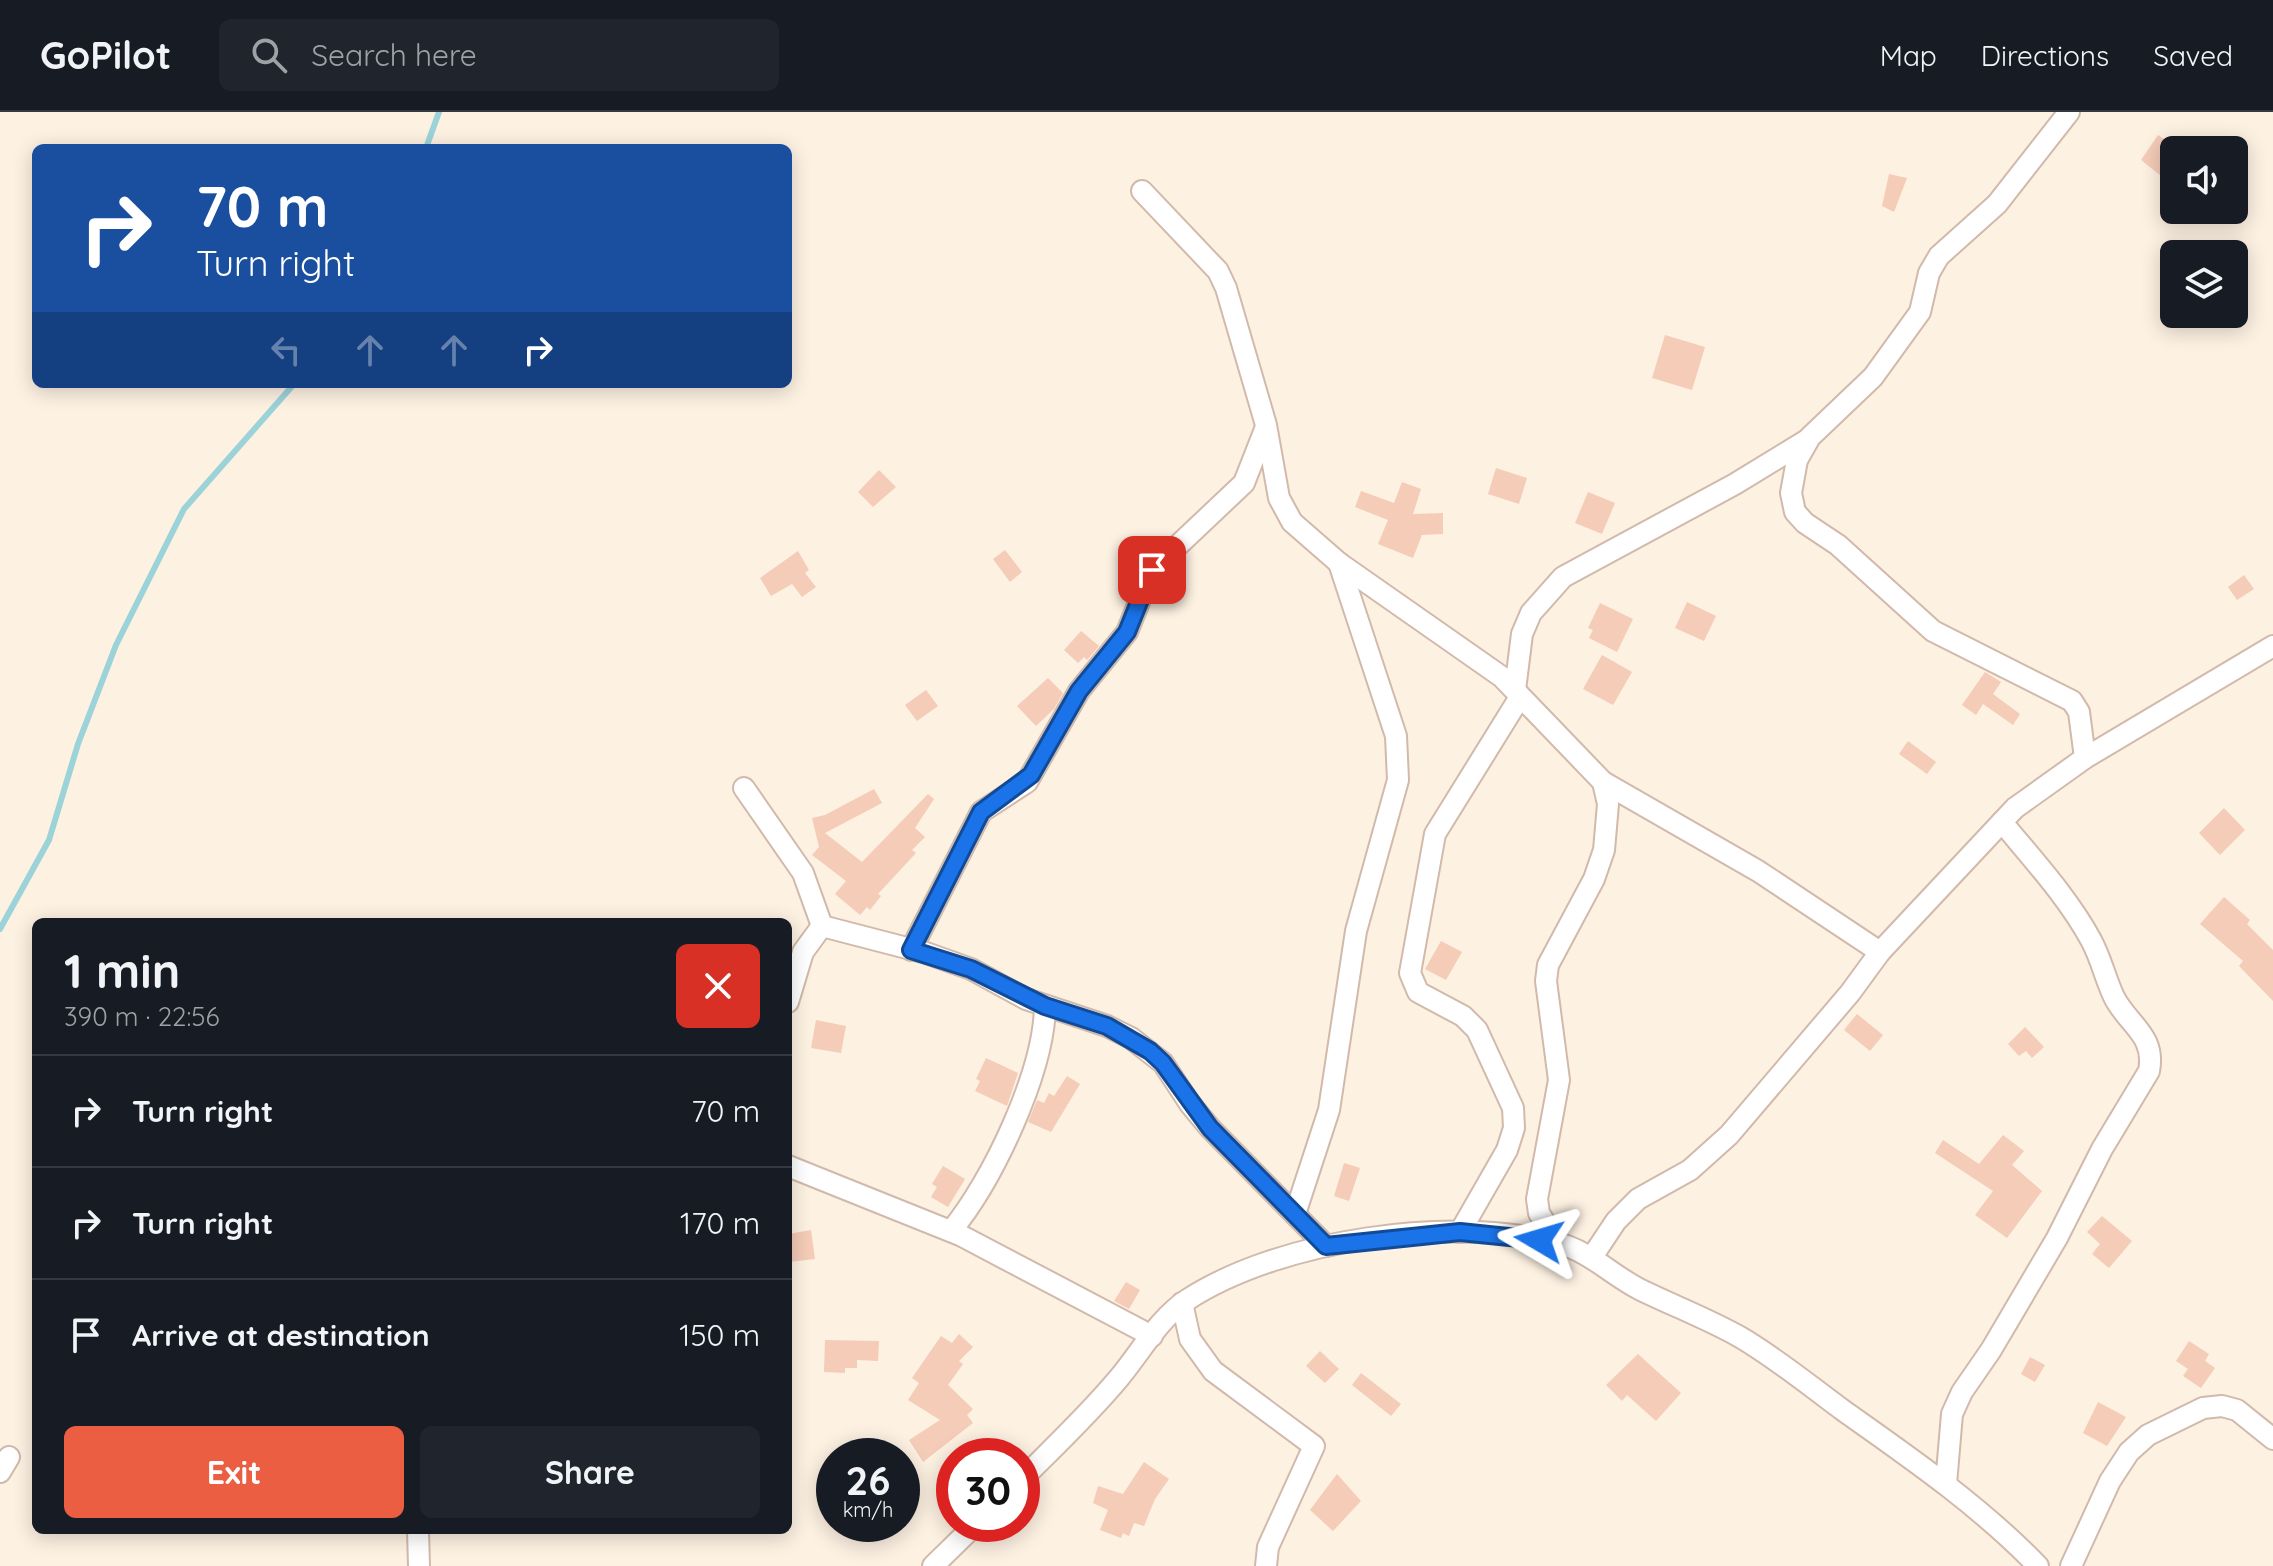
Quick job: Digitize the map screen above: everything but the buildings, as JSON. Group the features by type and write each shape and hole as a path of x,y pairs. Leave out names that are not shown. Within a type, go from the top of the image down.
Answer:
{"street":[{"path":"1460,1232 1507,1150 1514,1128 1513,1108 1477,1030 1463,1016 1418,992 1410,973 1435,834 1518,694 1522,634 1531,613 1563,577 1735,484 1810,437 1873,377 1920,312 1929,273 1939,256 1997,204 2069,112"},
{"path":"1142,191 1218,271 1266,425 1279,498 1285,512 1339,563 1419,616 1518,694 1603,782 1746,864 1880,952"},
{"path":"911,950 981,812 1027,782 1079,691 1127,632 1152,570 1244,483 1266,425"},
{"path":"1810,437 1797,460 1791,493 1795,512 1838,545 1933,631 2072,701 2079,712 2085,758"},
{"path":"1295,1214 1329,1110 1356,931 1398,780 1396,736 1339,563"},
{"path":"1592,1257 1616,1221 1638,1199 1690,1170 1729,1135 1850,993 1880,952 2015,808 2085,758 2273,646"},
{"path":"1557,1243 1539,1213 1537,1199 1559,1080 1546,981 1552,952 1594,879 1604,850 1608,804 1603,782"},
{"path":"744,788 803,873 822,926"},
{"path":"1946,1484 1952,1414 1962,1392 1991,1350 2070,1216 2098,1157 2149,1071 2151,1058 2147,1039 2119,1005 2090,938 2067,901 2002,822"},
{"path":"822,926 971,969 1045,1006 1107,1026 1150,1051 1163,1063 1210,1128 1326,1246"},
{"path":"792,986 803,952 822,926"},
{"path":"951,1231 977,1195 1025,1094 1042,1047 1045,1006"},
{"path":"792,1168 951,1231 1152,1336"},
{"path":"1040,1460 1118,1380 1182,1303 1255,1266 1326,1246 1460,1232 1557,1243 1592,1257 1640,1289 1744,1340 1946,1484 2011,1538 2038,1566"},
{"path":"1182,1303 1190,1339 1213,1371 1314,1446 1273,1534 1266,1566"},
{"path":"2071,1566 2110,1481 2129,1452 2148,1435 2203,1408 2222,1406 2237,1410 2273,1439"},
{"path":"418,1534 419,1566"},
{"path":"933,1566 958,1542"}],"waterway":[{"path":"427,144 439,112"},
{"path":"0,929 49,840 78,744 116,645 184,509 290,388"}],"route":[{"path":"1152,570 1127,632 1079,691 1027,782 981,812 911,950 971,969 1026,999 1107,1026 1150,1051 1163,1063 1210,1128 1326,1246 1460,1232 1539,1240"}]}
